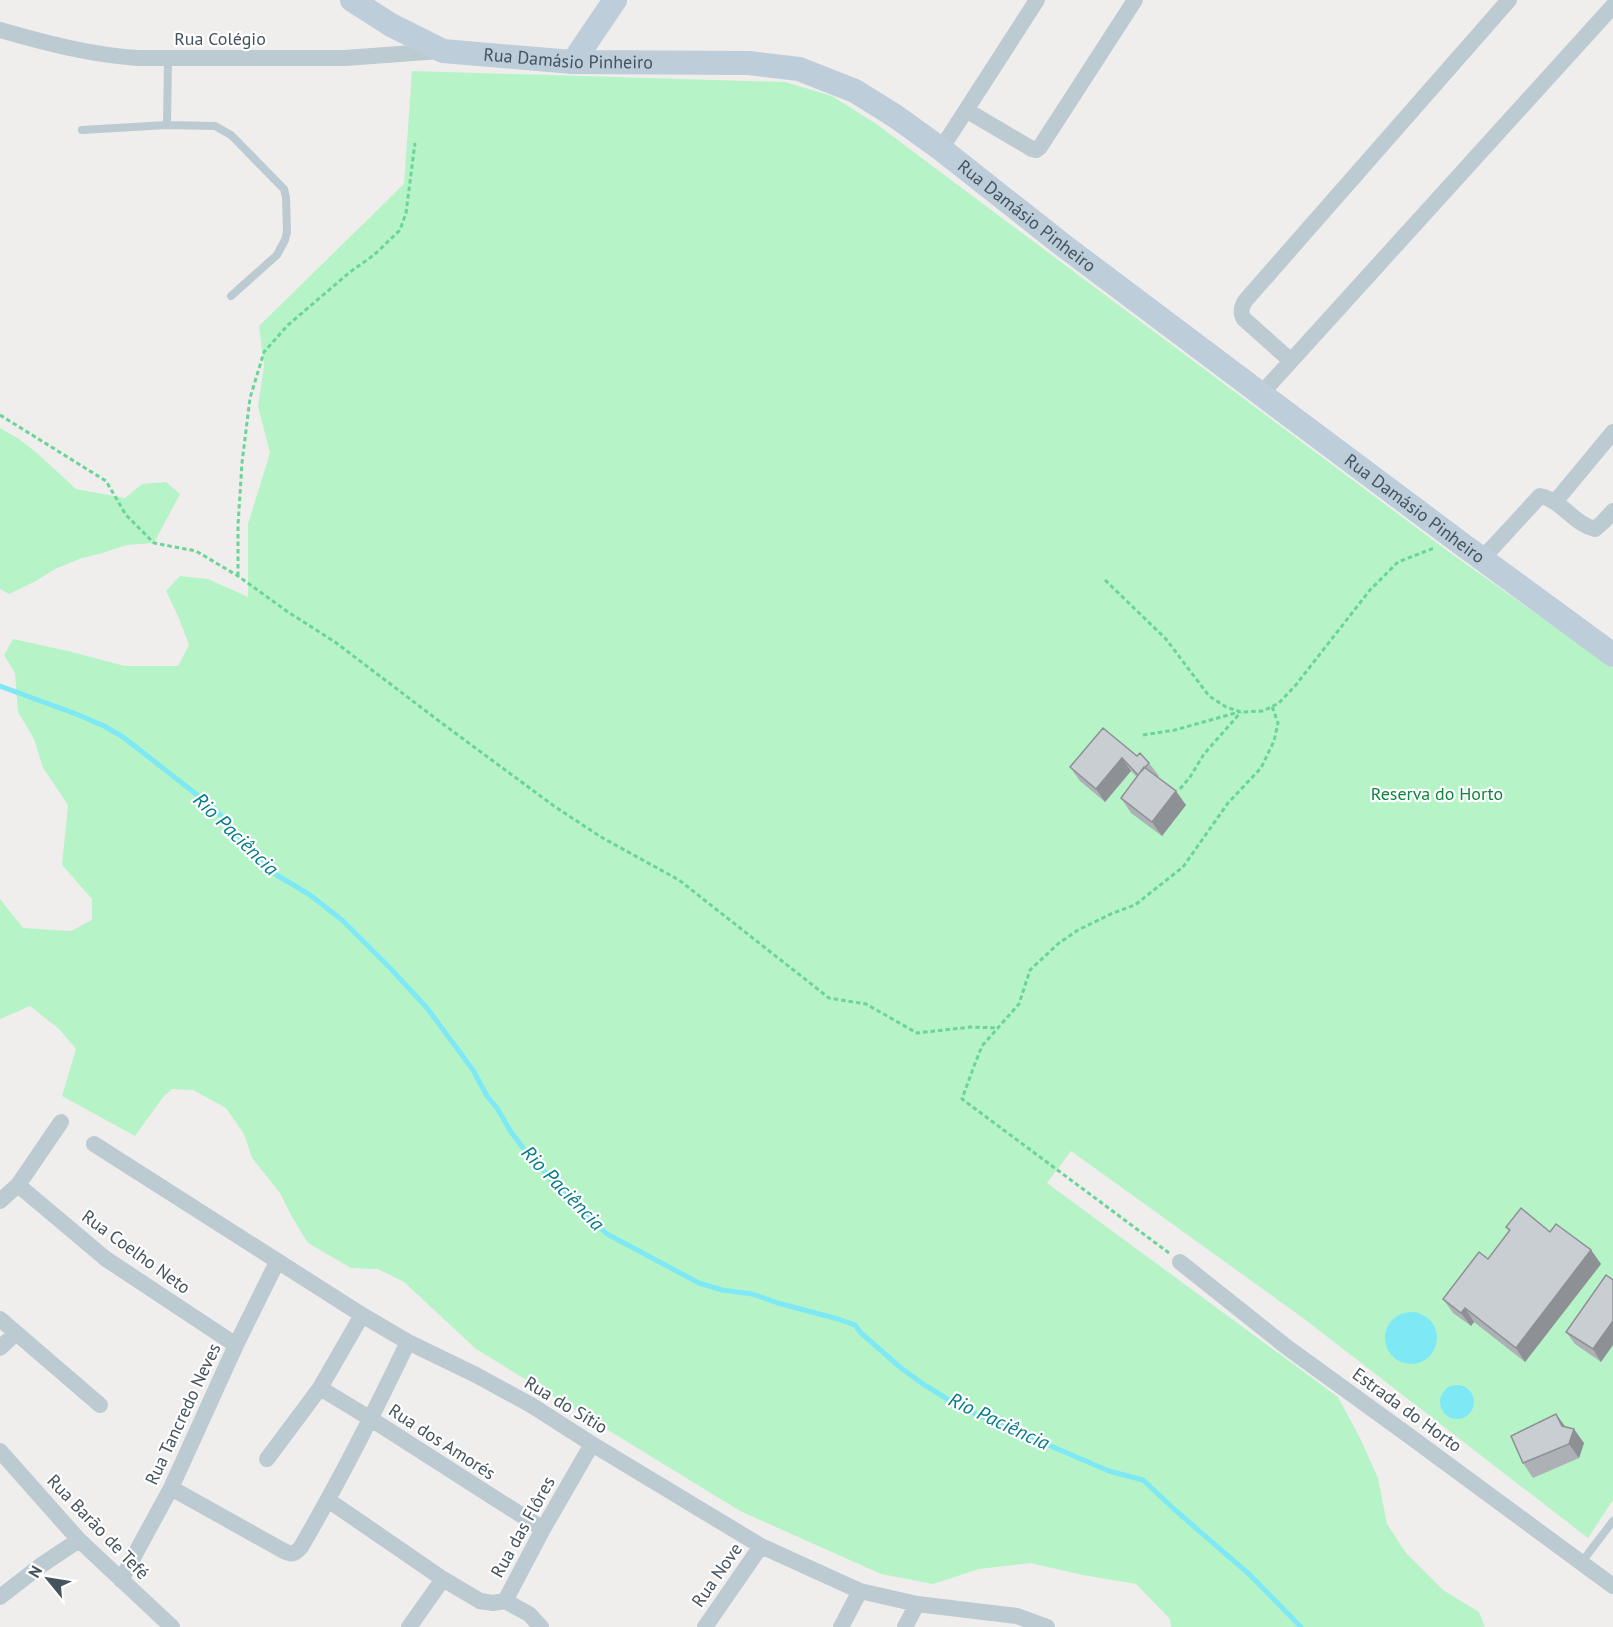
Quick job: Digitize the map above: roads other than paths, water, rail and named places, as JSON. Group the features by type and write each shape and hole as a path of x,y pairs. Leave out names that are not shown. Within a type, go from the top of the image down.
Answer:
{"street":[{"name":"Rua Damásio Pinheiro","path":"351,0 391,25 444,51 573,62 749,63 799,69 855,91 941,149 1065,246 1459,542 1610,648"},
{"path":"573,62 615,0"},
{"path":"941,149 1037,0"},
{"path":"966,110 1036,150 1135,0"},
{"path":"1291,361 1244,319 1241,315 1241,308 1245,301 1509,0"},
{"path":"1261,394 1613,6"},
{"name":"Rua Colégio","path":"0,30 42,42 114,57 345,58 444,51"},
{"path":"1555,502 1613,432"},
{"path":"1482,559 1540,496 1549,497 1584,526 1594,529 1613,511"},
{"path":"0,1201 18,1185 61,1122"},
{"name":"Rua do Sítio","path":"94,1144 362,1316 531,1405 761,1546 860,1591 917,1604 1017,1616 1047,1627"},
{"name":"Rua Coelho Neto","path":"18,1185 106,1260 236,1345"},
{"name":"Rua Tancredo Neves","path":"121,1580 171,1488 236,1345 277,1262"},
{"name":"Estrada do Horto","path":"1180,1262 1288,1348 1613,1586"},
{"path":"267,1459 320,1388 362,1316"},
{"path":"0,1319 99,1406"},
{"path":"0,1348 15,1334"},
{"path":"171,1488 282,1550 291,1554 296,1553 328,1500 371,1419 408,1342"},
{"name":"Rua dos Amorés","path":"320,1388 543,1529"},
{"name":"Rua das Flôres","path":"328,1500 442,1579 480,1601 493,1603 505,1601 592,1444"},
{"name":"Rua Barão de Tefé","path":"0,1451 79,1540 172,1627"},
{"path":"0,1597 79,1540"},
{"name":"Rua Nove","path":"705,1627 761,1546"},
{"path":"409,1627 442,1579"},
{"path":"841,1627 860,1591"},
{"path":"505,1601 529,1614 541,1627"},
{"path":"905,1627 917,1604"}],"lane":[{"path":"167,125 168,58"},
{"path":"82,130 210,125 223,130 284,189 287,232 282,247 277,255 231,296"},
{"path":"1581,1563 1613,1521"}],"water":[{"path":"1406,1312 1416,1312 1425,1316 1433,1324 1437,1338 1433,1352 1425,1360 1416,1364 1406,1364 1397,1360 1389,1352 1385,1343 1385,1333 1389,1324 1397,1316"},
{"path":"1457,1385 1469,1390 1474,1402 1469,1414 1457,1419 1445,1414 1440,1402 1445,1390"}],"waterway":[{"name":"Rio Paciência","path":"0,686 76,714 123,737 214,808 275,874 310,895 342,920 427,1008 473,1070 487,1096 524,1149 575,1205 607,1234 699,1283 722,1290 752,1294 855,1325 901,1368 962,1408 1109,1471 1143,1480 1249,1574 1301,1627"}],"park label":[{"name":"Reserva do Horto","path":"1437,794"}]}
